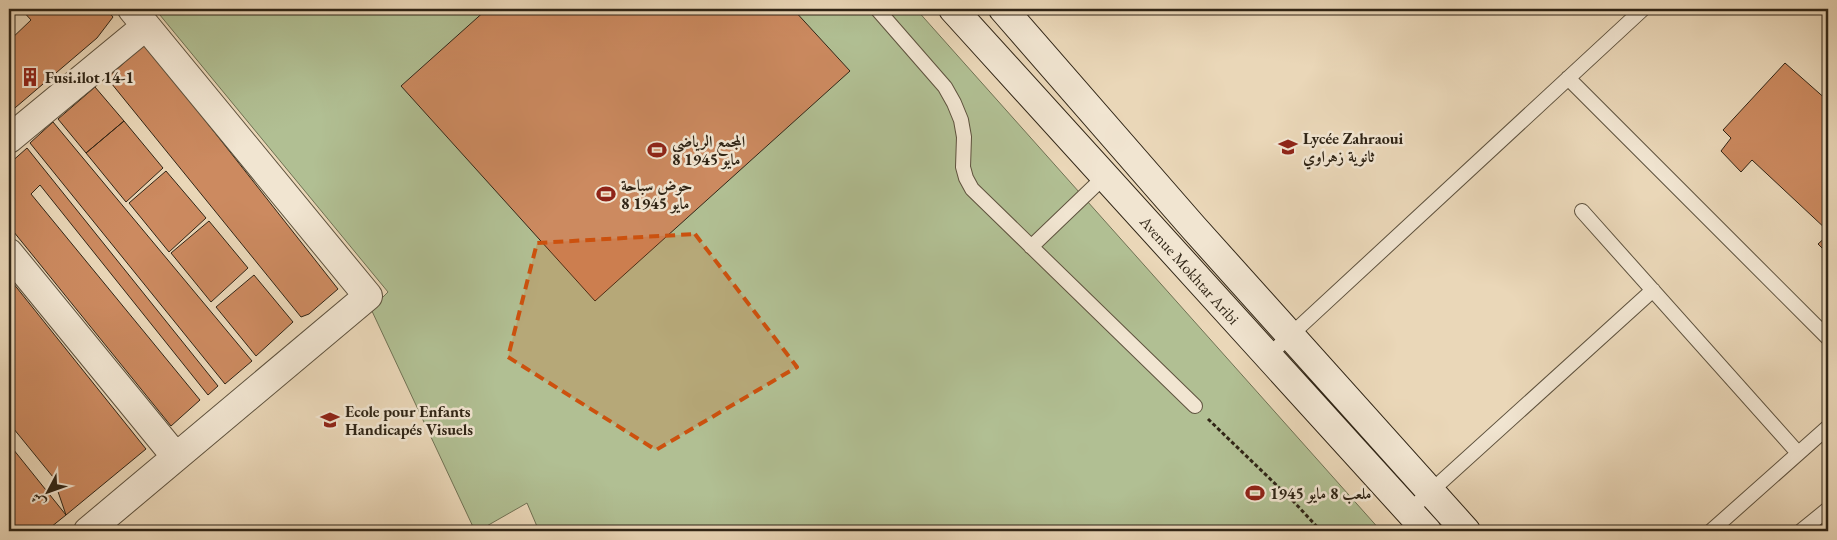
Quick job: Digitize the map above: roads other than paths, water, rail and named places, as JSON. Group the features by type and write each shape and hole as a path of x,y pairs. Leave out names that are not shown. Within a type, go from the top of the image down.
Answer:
{"main road":[{"name":"Avenue Mokhtar Aribi","path":"954,9 1427,531"},
{"name":"Avenue Mokhtar Aribi","path":"1003,9 1143,170 1466,531"},
{"path":"9,139 139,18 368,296 88,531"},
{"path":"1112,184 1143,170"},
{"path":"9,253 176,457"}],"lane":[{"path":"877,9 945,87 954,102 961,120 964,137 963,167 966,178 972,188 1196,406"},
{"path":"1268,356 1643,9"},
{"path":"1568,78 1828,338"},
{"path":"1031,247 1112,184"},
{"path":"1582,211 1798,453"},
{"path":"1409,511 1653,290"},
{"path":"1711,531 1828,427"},
{"path":"1801,531 1828,509"}],"place":[{"name":"Fusi.ilot 14-1","path":"30,77"},
{"name":"Lycée Zahraoui ثانوية زهراوي","path":"1288,147"},
{"name":"المجمع الرياضي 8 مايو 1945","path":"657,150"},
{"name":"حوض سباحة 8 مايو 1945","path":"606,194"},
{"name":"Ecole pour Enfants Handicapés Visuels","path":"330,420"},
{"name":"ملعب 8 مايو 1945","path":"1255,493"}]}
